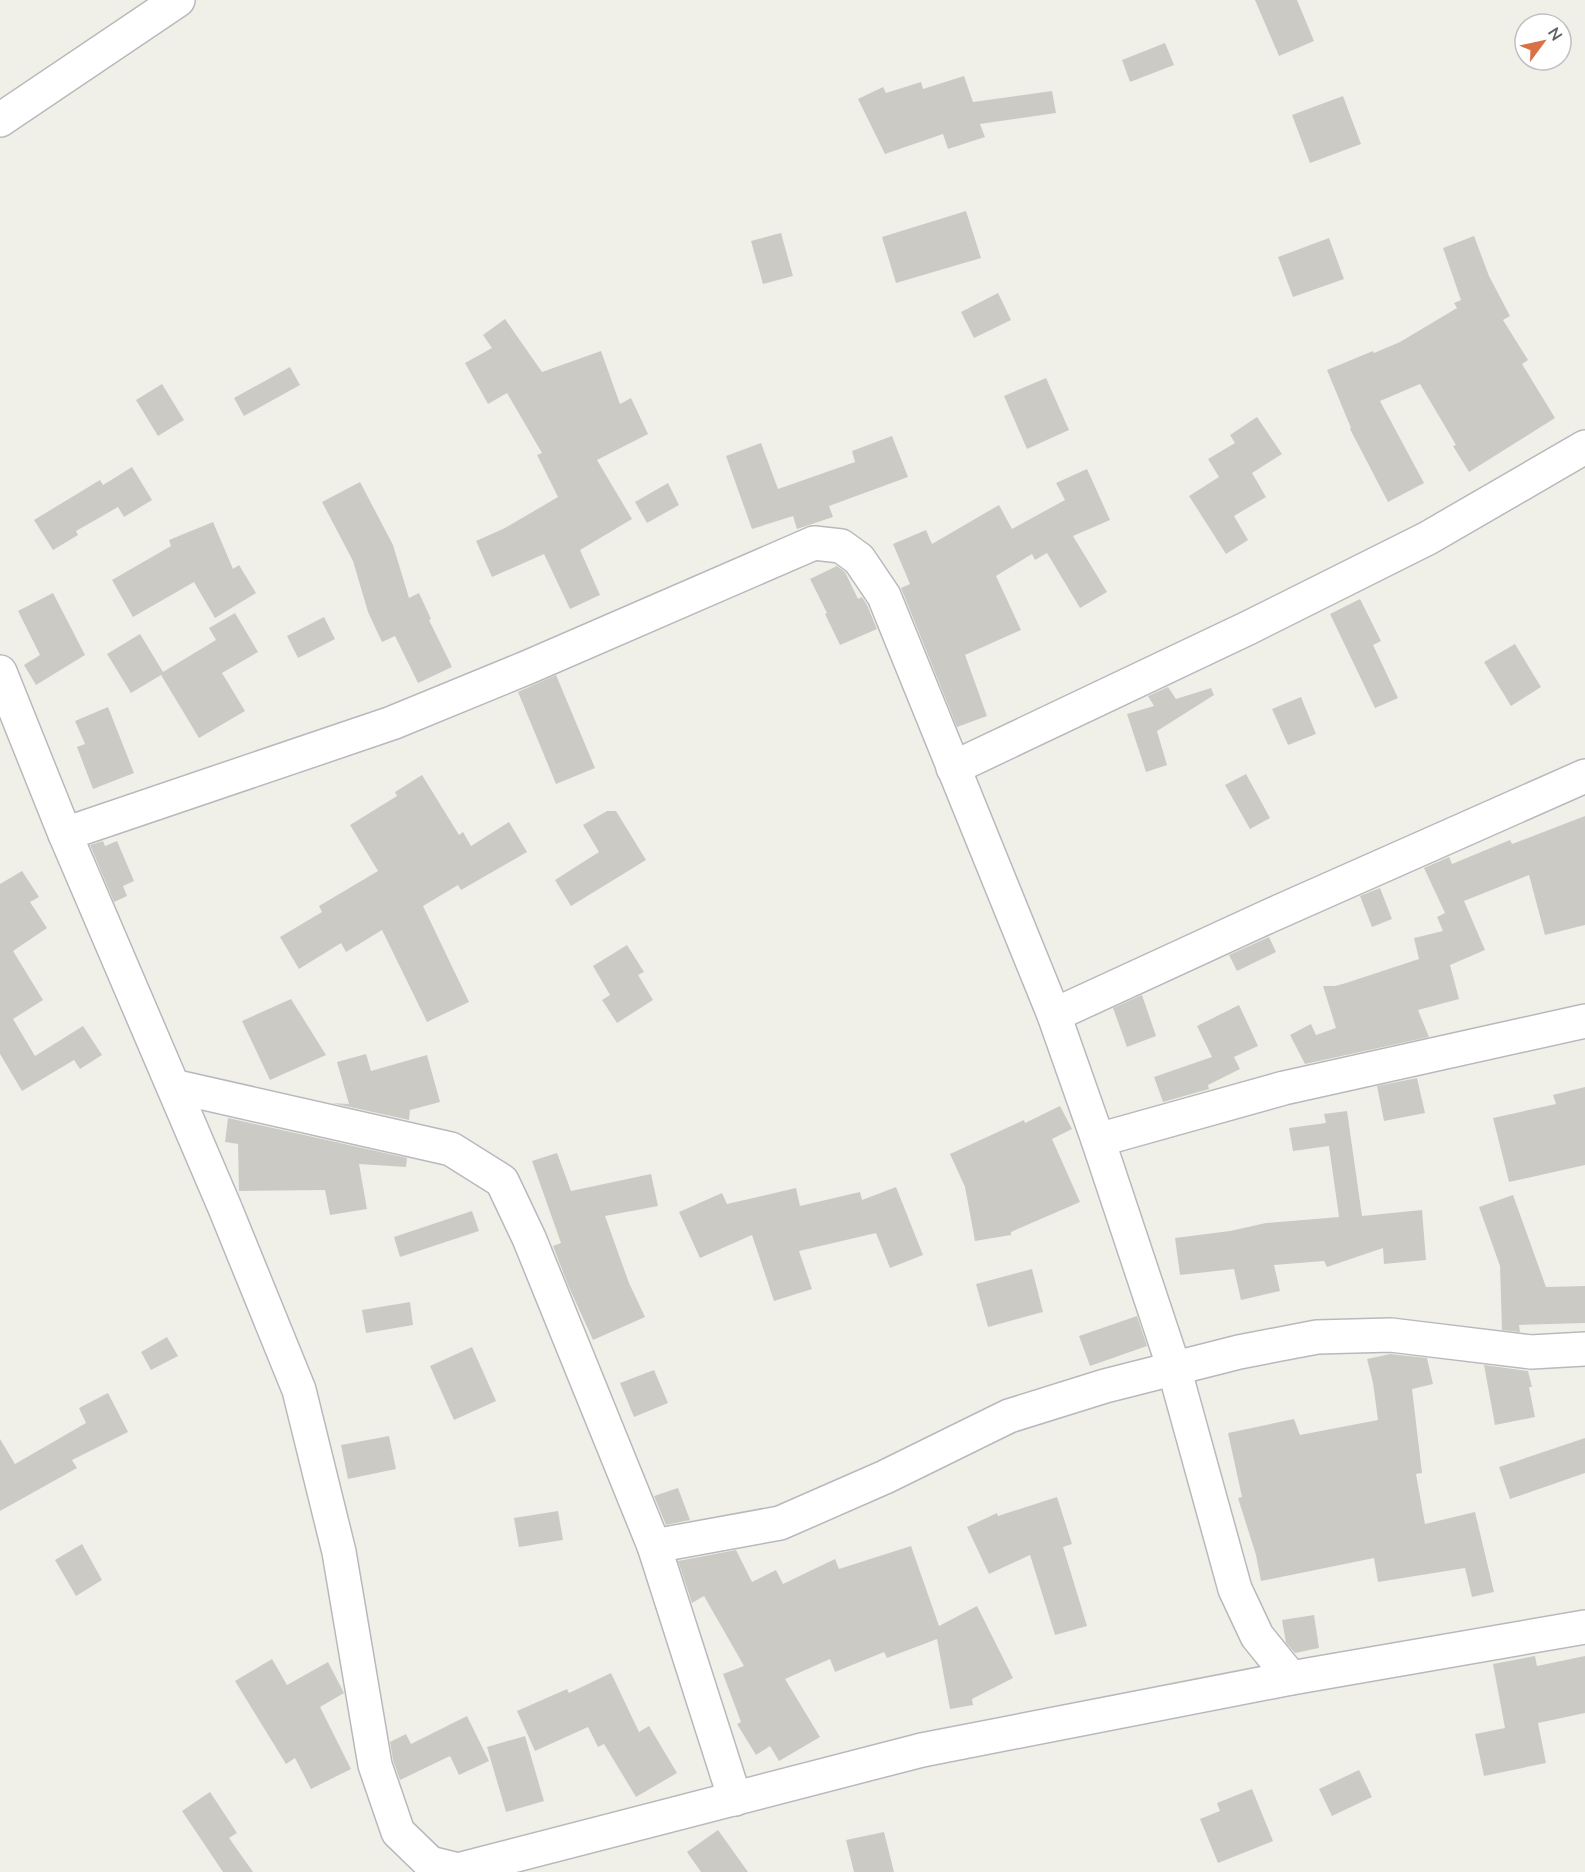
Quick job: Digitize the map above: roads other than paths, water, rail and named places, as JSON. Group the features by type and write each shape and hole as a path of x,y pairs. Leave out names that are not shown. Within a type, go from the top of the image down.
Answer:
{"street":[{"path":"0,120 178,0"},
{"path":"953,768 1248,628 1428,538 1585,447"},
{"path":"65,834 392,723 814,543 841,546 859,559 884,596 1054,1015 1174,1368 1235,1589 1257,1636 1291,1678"},
{"path":"0,672 65,834 225,1208 299,1390 339,1552 375,1765 398,1832 430,1863 458,1870 922,1750 1291,1678 1585,1627"},
{"path":"1054,1015 1267,917 1585,776"},
{"path":"1098,1140 1284,1088 1585,1022"},
{"path":"173,1086 451,1149 502,1181 529,1238 654,1546 735,1799"},
{"path":"654,1546 780,1523 885,1477 1009,1416 1105,1386 1239,1352 1317,1337 1391,1335 1531,1352 1585,1349"}]}
